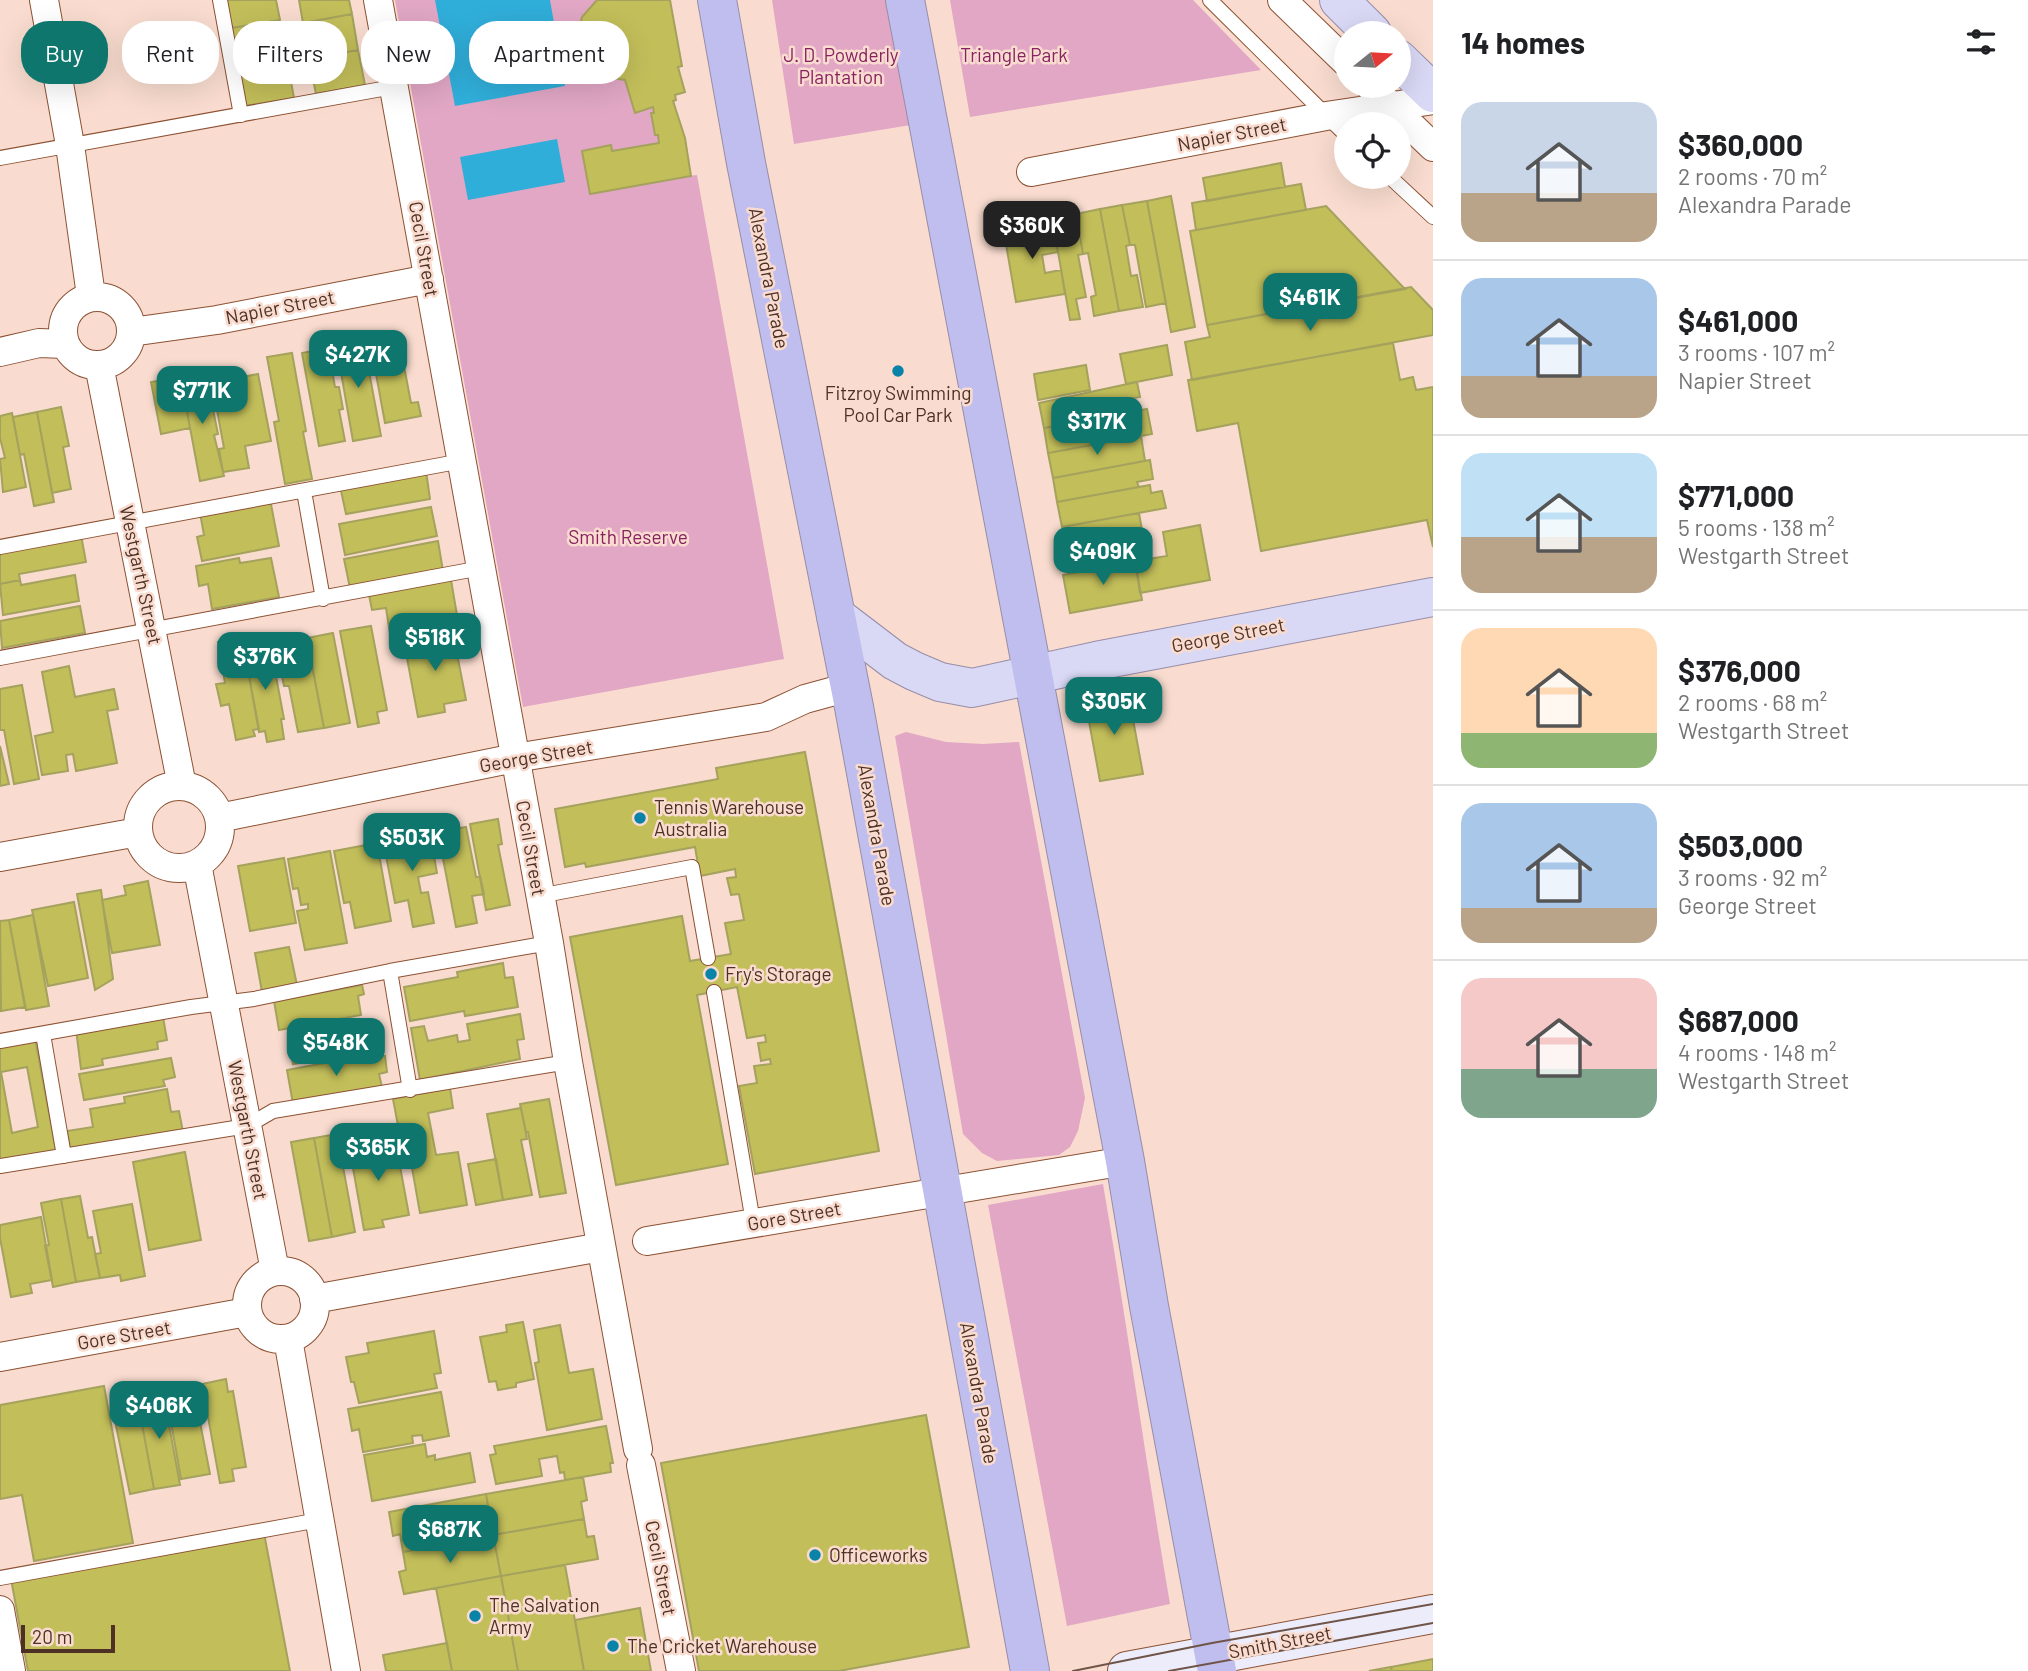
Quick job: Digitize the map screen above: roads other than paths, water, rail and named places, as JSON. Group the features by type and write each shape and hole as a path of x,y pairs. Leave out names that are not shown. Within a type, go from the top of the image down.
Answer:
{"highway":[{"name":"Alexandra Parade","path":"717,0 751,189 836,616 1030,1671"},
{"path":"905,0 1125,1161 1151,1319 1215,1663"}],"main road":[{"path":"1339,0 1360,21"},
{"path":"1411,72 1433,93"},
{"name":"George Street","path":"836,616 895,661 940,682 972,688 1110,658 1433,597"}],"street":[{"path":"44,0 71,145 75,194 91,296"},
{"name":"Cecil Street","path":"378,0 549,943 601,1247 681,1671"},
{"path":"1282,0 1334,50"},
{"path":"1383,98 1433,147"},
{"name":"Napier Street","path":"1377,112 1433,100"},
{"name":"Napier Street","path":"1031,172 1334,126"},
{"name":"Napier Street","path":"131,332 217,320 429,279"},
{"path":"91,296 110,299 118,304 125,312 131,332 125,351 108,363 99,365 79,360 65,344 62,332 69,310 77,302 91,296"},
{"path":"0,352 39,343 65,344"},
{"name":"Westgarth Street","path":"99,365 182,786"},
{"name":"George Street","path":"219,818 515,758 766,718 805,699 849,687"},
{"path":"182,786 192,788 209,800 219,818 219,832 208,856 197,864 184,868 160,863 149,855 138,832 138,820 149,799 169,787 182,786"},
{"path":"0,858 138,832"},
{"name":"Westgarth Street","path":"197,864 275,1272"},
{"name":"Gore Street","path":"647,1241 1125,1161"},
{"path":"314,1298 601,1247"},
{"path":"275,1272 296,1274 304,1280 314,1298 312,1320 306,1329 288,1339 277,1340 258,1331 247,1312 246,1301 250,1291 265,1275 275,1272"},
{"name":"Gore Street","path":"0,1357 247,1312"},
{"path":"288,1339 346,1671"},
{"path":"0,1610 11,1671"},
{"name":"Smith Street","path":"1127,1671 1215,1663 1433,1614"}],"lane":[{"path":"220,0 241,115"},
{"path":"1210,0 1334,124"},
{"path":"0,158 393,87"},
{"path":"1403,189 1433,218"},
{"path":"0,547 462,461"},
{"path":"304,491 323,599"},
{"path":"0,658 481,568"},
{"path":"539,897 692,867 708,958"},
{"path":"0,1041 254,999 390,971 549,943"},
{"path":"390,971 410,1090"},
{"path":"714,992 753,1222"},
{"path":"43,1034 64,1156"},
{"path":"0,1167 247,1126 273,1111 568,1062"},
{"path":"0,1578 319,1520"}],"water":[{"path":"435,0 550,0 554,21 469,21 469,84 565,86 455,106 451,84 455,84 455,21 439,21"},
{"path":"557,139 565,182 468,200 460,157"}],"tram line":[{"path":"1073,1671 1433,1604"},
{"path":"1169,1671 1433,1623"}],"place":[{"name":"Fitzroy Swimming Pool Car Park","path":"898,371"},
{"name":"Tennis Warehouse Australia","path":"640,818"},
{"name":"Fry's Storage","path":"711,974"},
{"name":"Officeworks","path":"815,1555"},
{"name":"The Salvation Army","path":"475,1616"},
{"name":"The Cricket Warehouse","path":"613,1646"}],"park label":[{"name":"Triangle Park","path":"1014,55"},
{"name":"J. D. Powderly Plantation","path":"841,66"},
{"name":"Smith Reserve","path":"628,537"}]}
